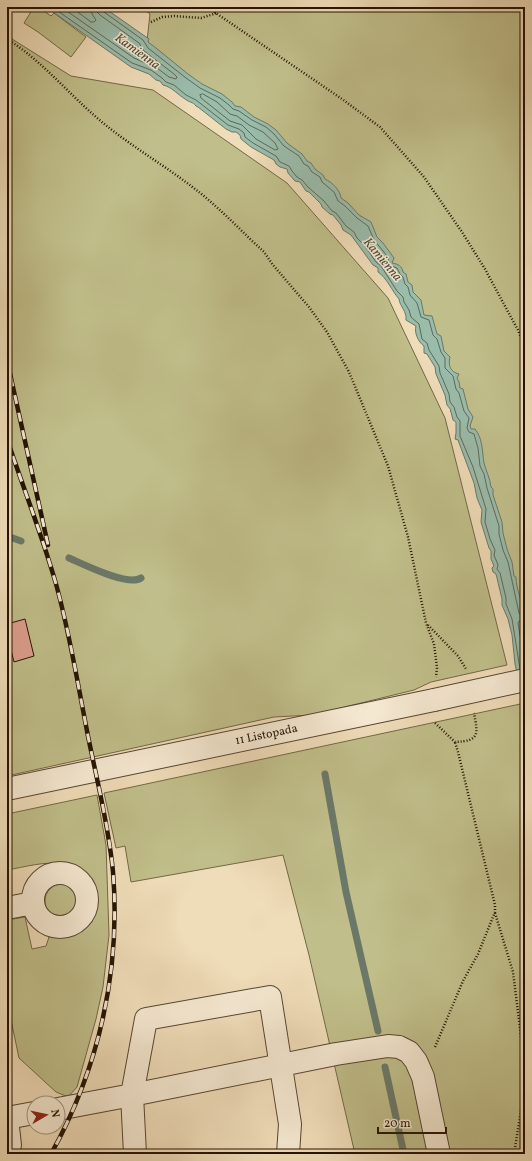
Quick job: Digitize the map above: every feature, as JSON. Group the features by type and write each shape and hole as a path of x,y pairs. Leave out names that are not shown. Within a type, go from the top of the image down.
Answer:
{"street":[{"name":"11 Listopada","path":"7,788 525,680"},
{"path":"7,908 33,903"},
{"path":"135,1154 132,1095 146,1020 270,998 290,1124 288,1154"},
{"path":"66,1107 336,1054 388,1046 399,1047 409,1052 416,1061 423,1077 439,1154"},
{"path":"7,1153 10,1145 7,1118 26,1114"}],"path":[{"path":"206,7 342,99 385,132 424,177 462,232 506,308 525,348"},
{"path":"151,22 162,17 174,16 201,18 217,13"},
{"path":"7,39 20,47 41,64 97,118 195,189 264,252 273,265 309,307 327,332 349,372 388,466 408,537 426,623 434,644 437,668 434,700"},
{"path":"438,727 455,742 495,905 495,912 513,972 523,1058 524,1092 514,1154"},
{"path":"455,742 474,738"},
{"path":"423,1077 463,982 478,954 495,912"}],"shaded area":[{"path":"34,7 38,7 51,16 54,13 86,37 71,57 24,23"},
{"path":"141,7 525,7 525,632 429,325 299,156 155,56 147,41 150,14"},
{"path":"7,30 12,39 71,76 153,90 287,183 388,298 445,418 507,665 431,682 414,690 312,715 274,717 7,776"},
{"path":"525,703 525,1154 355,1154 309,955 283,855 131,882 125,846 116,848 104,793"},
{"path":"97,795 106,845 109,935 103,987 96,1019 77,1087 68,1097 56,1092 19,1058 7,1001 7,920 25,917 32,949 46,946 49,937 74,933 87,926 94,912 95,896 92,888 83,876 70,867 62,864 41,864 7,870 7,814"},
{"path":"65,884 74,889 78,894 78,908 74,913 69,917 59,918 55,917 46,908 45,898 46,894 55,885"}],"water":[{"name":"Kamienna","path":"46,7 105,7 149,39 148,42 188,74 202,84 222,94 235,106 241,107 254,117 276,130 287,143 302,154 315,169 323,175 325,179 335,187 341,198 359,215 371,222 377,237 394,258 392,263 401,267 403,272 406,274 408,282 412,285 413,292 421,300 424,315 432,316 437,334 441,336 444,351 450,357 450,368 459,374 457,378 460,388 463,389 468,409 473,417 470,426 471,429 475,429 481,441 484,463 502,522 503,533 512,562 514,576 516,577 524,613 525,709 515,664 512,635 508,619 502,605 496,574 493,572 492,568 494,566 491,559 491,551 481,522 482,510 458,440 455,439 456,422 453,420 451,410 447,405 435,367 427,354 424,353 424,346 417,337 416,326 406,320 399,299 378,272 378,268 373,265 351,235 343,230 333,215 322,207 321,204 309,192 306,191 300,182 295,181 288,173 287,169 280,167 274,160 251,147 241,139 240,135 236,132 226,129 193,103 169,87 163,85 160,81 156,80 149,74 131,67"}],"building":[{"path":"25,619 34,656 14,662 7,634 7,624"}],"waterway":[{"path":"7,536 21,541"},
{"path":"69,558 105,574 126,580 141,578"},
{"path":"325,774 346,892 378,1031"},
{"path":"385,1067 404,1154"}],"railway":[{"path":"7,360 48,545"},
{"path":"7,439 45,547 61,603 106,821 113,872 115,909 113,945 110,982 103,1018 94,1053 82,1087 68,1121 51,1154"}]}
